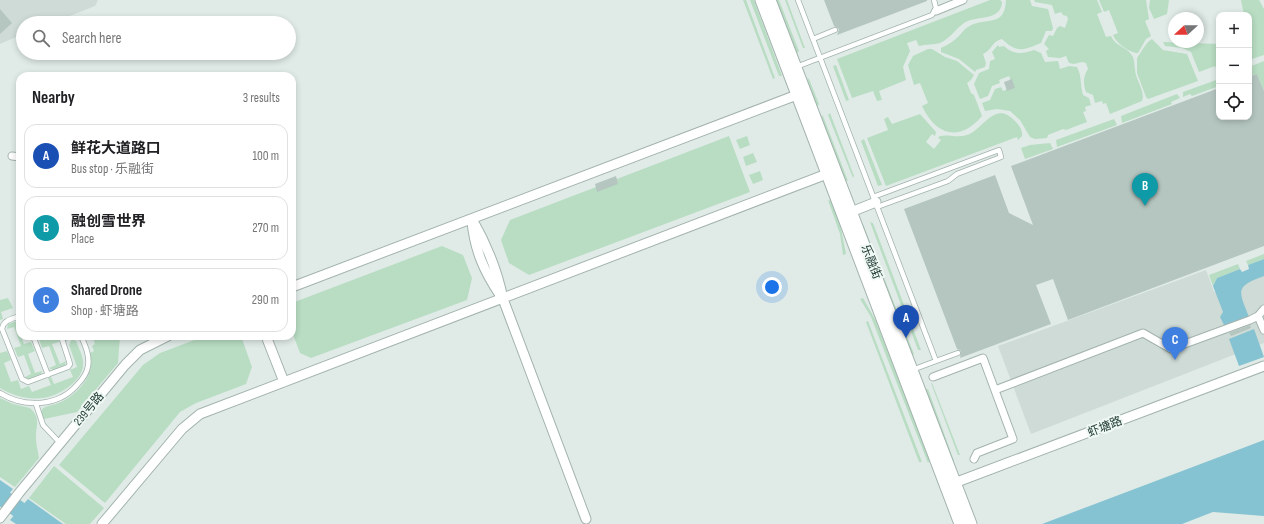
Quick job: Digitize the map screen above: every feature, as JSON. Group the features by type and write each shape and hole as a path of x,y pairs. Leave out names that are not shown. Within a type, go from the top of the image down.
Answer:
{"street":[{"name":"乐融街","path":"761,0 801,94 950,485 970,524"},
{"name":"乐融街","path":"770,0 796,67 801,94"},
{"path":"936,11 963,0"},
{"path":"296,285 801,94"},
{"name":"乐融街","path":"831,173 851,212 907,372"},
{"path":"102,524 182,429 193,418 208,410 831,173"},
{"path":"851,212 875,202"},
{"path":"472,219 475,244 488,277 503,299 586,519"},
{"path":"995,390 1143,333 1171,349 1250,320 1258,316 1264,309"},
{"path":"1258,316 1264,330"},
{"name":"239号路","path":"2,516 60,443 133,357 148,345 159,340"},
{"path":"268,340 284,382"},
{"path":"933,377 983,358 1013,439 977,454 974,459"},
{"name":"虾塘路","path":"950,485 1264,366"},
{"name":"乐融街","path":"950,485 960,524"}],"lane":[{"path":"798,0 936,361"},
{"path":"796,67 932,15 936,11 934,0"},
{"path":"813,39 835,30"},
{"path":"999,150 1001,157 956,174 948,181 875,202 999,150"},
{"path":"16,317 5,321 2,329 22,379 28,382 68,367 70,364 63,340"},
{"path":"35,340 48,375"},
{"path":"0,394 18,401 36,404 65,395 74,389 86,373 88,357 82,340"},
{"path":"907,372 958,353"},
{"path":"36,404 43,425 60,443"}],"shaded area":[{"path":"0,0 98,0 95,6 70,16 16,16 16,37 0,44"},
{"path":"1206,270 1214,292 1264,273 1264,343 1031,434 998,346"}],"green space":[{"path":"743,0 746,0 775,78 773,79"},
{"path":"750,0 754,0 782,76 779,76"},
{"path":"776,0 779,0 799,51 797,53"},
{"path":"785,0 787,0 805,48 803,48"},
{"path":"990,0 1000,0 1002,2 1001,8 997,13 964,23 947,39 940,43 919,46 916,40 907,43 910,51 903,67 906,80 879,91 882,100 877,101 873,91 852,98 837,59"},
{"path":"1006,0 1030,0 1032,6 1048,9 1053,28 1052,31 1046,31 1041,43 1024,49 1016,49 1002,39 998,40 983,54 986,63 985,67 976,70 975,72 959,59 941,52 941,48 955,40 968,27 981,22 993,20 1002,15 1005,9"},
{"path":"1034,0 1097,0 1102,12 1097,14 1106,37 1111,36 1115,42 1129,51 1133,58 1135,73 1143,94 1142,101 1110,114 1106,103 1103,104 1102,101 1095,103 1093,95 1086,92 1084,86 1084,77 1088,69 1086,63 1069,63 1066,56 1060,58 1048,57 1046,51 1049,49 1044,44 1049,35 1053,36 1057,28 1060,26 1065,28 1068,19 1067,16 1063,15 1061,12 1055,14 1052,5 1035,2"},
{"path":"1099,0 1146,0 1149,19 1145,21 1151,36 1146,39 1138,53 1127,49 1115,38 1113,35 1118,33 1109,10 1104,12"},
{"path":"1150,0 1169,0 1167,14 1154,19 1149,8"},
{"path":"1241,0 1259,0 1264,9 1264,55 1252,59 1252,12 1243,12"},
{"path":"1152,39 1163,50 1187,54 1198,81 1148,99 1137,73 1137,58"},
{"path":"1163,42 1168,42 1168,46 1165,46"},
{"path":"1204,43 1216,44 1216,68 1215,66 1199,72 1191,52 1182,48 1204,48"},
{"path":"998,45 999,47 1004,46 1011,51 1018,53 1034,50 1041,53 1045,62 1058,61 1060,69 1069,66 1077,67 1080,74 1083,95 1089,98 1091,105 1085,107 1086,111 1083,112 1087,122 1048,135 1047,138 1035,139 1030,137 1020,120 1010,111 997,109 985,111 982,103 990,100 995,89 1001,87 1003,91 1013,87 1009,76 999,80 1000,83 992,86 988,96 980,99 974,84 979,73 989,69 990,61 995,59 992,52"},
{"path":"928,49 932,49 945,57 957,61 974,75 967,83 971,93 974,95 982,116 965,130 949,132 941,129 934,124 922,106 928,103 920,83 914,85 908,65 913,56"},
{"path":"1264,61 1264,91 1257,74 1252,76 1252,66"},
{"path":"836,65 849,100 846,101 833,66"},
{"path":"807,78 809,79 819,104 817,107"},
{"path":"1216,80 1216,87 1192,96 1190,94 1183,97 1183,92"},
{"path":"1177,94 1180,98 1171,102 1172,104 1122,123 1121,116"},
{"path":"830,113 854,176 853,178 828,115"},
{"path":"1000,113 1007,115 1019,125 1022,136 1018,140 1017,137 886,186 867,138 888,130 884,119 888,117 892,124 920,114 936,132 935,136 932,134 926,142 934,149 941,140 938,138 940,136 967,135 973,132 989,118"},
{"path":"821,115 823,116 848,181 845,180"},
{"path":"1114,119 1117,125 1057,147 1056,140"},
{"path":"729,136 750,192 529,275 509,263 501,240 510,220"},
{"path":"747,136 750,145 740,149 736,140"},
{"path":"864,139 882,185 878,186 861,141"},
{"path":"1050,143 1053,149 1025,159 1021,148 1030,145"},
{"path":"753,153 757,162 746,166 743,157"},
{"path":"760,171 763,180 753,184 749,175"},
{"path":"828,200 831,201 841,229 846,254 843,255 840,234"},
{"path":"870,222 873,223 921,350 918,350"},
{"path":"863,224 914,354 912,356 862,225"},
{"path":"442,246 463,255 472,278 467,300 311,358 300,353 295,340 296,301"},
{"path":"1264,254 1264,259 1248,265 1246,261"},
{"path":"1238,264 1240,269 1217,278 1213,286 1209,275"},
{"path":"8,298 13,308 1,312 3,319 0,320 0,300"},
{"path":"863,298 876,321 930,460 928,463 871,317 860,299"},
{"path":"16,321 16,332 14,327 7,329 8,324"},
{"path":"868,321 922,462 919,462 866,322"},
{"path":"19,340 23,340 24,344 31,342 35,351 28,354 35,373 42,371 41,374 29,379 25,377 31,374 24,355 18,357 14,348 21,346"},
{"path":"39,340 58,340 59,342 52,344 60,364 66,361 65,365 53,370 49,368 56,365 49,346 42,348"},
{"path":"72,340 76,341 83,359 83,368 77,379 63,391 45,398 27,398 9,393 0,388 0,353 7,351 11,360 4,363 11,382 18,380 21,389 29,386 32,392 51,385 48,378 51,377 54,384 73,377 70,370 77,367 69,345"},
{"path":"94,340 120,340 118,363 77,412 44,419 41,412 43,408 59,403 74,394 80,388 91,368 90,353 94,351 92,346 95,344"},
{"path":"194,340 242,340 252,367 246,384 196,403 180,412 105,503 59,465 143,365 160,353"},
{"path":"932,383 960,455 958,455"},
{"path":"924,389 928,389 954,461 953,462"},
{"path":"0,398 13,404 30,408 34,412 37,419 36,441 39,458 15,487 0,477"},
{"path":"54,466 104,508 90,524 66,524 29,498"}],"water":[{"path":"1264,259 1264,276 1248,283 1243,287 1241,296 1249,317 1225,327 1220,317 1223,312 1213,286 1217,278 1240,269 1242,272 1249,269 1248,265"},
{"path":"1254,329 1264,357 1239,366 1229,339"},
{"path":"1264,440 1264,516 1213,512 1182,524 1042,524"},
{"path":"0,480 13,489 0,505"},
{"path":"28,499 63,524 16,524 10,520"}],"building":[{"path":"824,0 927,1 837,35 839,29 834,26"},
{"path":"0,9 12,23 0,34"},
{"path":"1257,74 1264,91 1264,246 1068,320 1053,279 1036,285 1051,324 960,358 961,351 957,349 904,209 995,175 1009,213 1033,225 1011,166 1216,89 1216,120 1252,120 1252,76"},
{"path":"1012,79 1015,88 1007,91 1004,82"},
{"path":"616,176 618,184 597,192 595,184"},
{"path":"1250,325 1251,328 1231,336 1229,333"}],"waterway":[{"path":"0,496 39,524"}],"place":[{"name":"融创雪世界","path":"1145,206"},
{"name":"鲜花大道路口","path":"906,338"},
{"name":"Shared Drone","path":"1175,360"}]}
